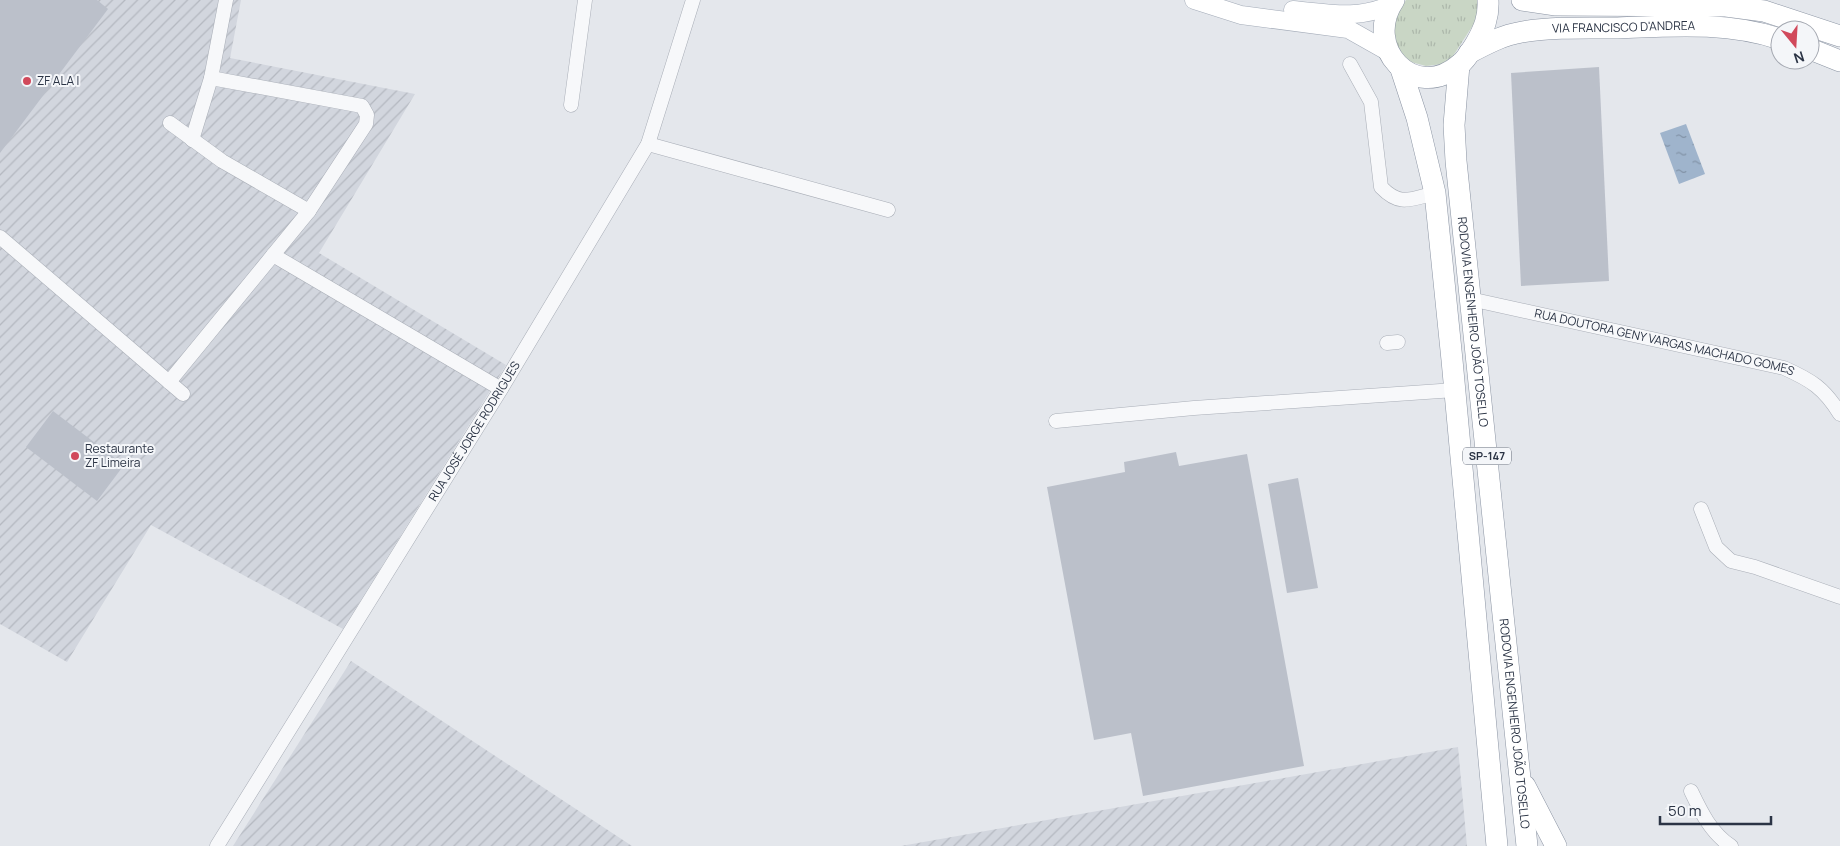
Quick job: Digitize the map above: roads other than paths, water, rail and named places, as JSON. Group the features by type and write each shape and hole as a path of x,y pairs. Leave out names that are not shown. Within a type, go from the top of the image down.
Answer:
{"highway":[{"path":"1464,59 1483,32 1488,16 1488,0"},
{"name":"VIA FRANCISCO D'ANDREA","path":"1522,0 1556,5 1632,3 1726,6 1764,10 1840,36"},
{"path":"1392,3 1384,21 1387,51 1401,69"},
{"name":"VIA FRANCISCO D'ANDREA","path":"1401,69 1413,75 1429,77 1442,75 1494,39 1522,32 1580,28 1718,25 1758,31 1770,35"},
{"path":"1820,53 1840,61"},
{"name":"RODOVIA ENGENHEIRO JOÃO TOSELLO","path":"1464,59 1454,125 1455,143 1518,774 1527,846"},
{"name":"RODOVIA ENGENHEIRO JOÃO TOSELLO","path":"1401,69 1420,127 1434,193 1455,390 1498,846"},
{"path":"1518,774 1556,846"}],"main road":[{"path":"1195,0 1347,15 1371,12 1392,3"},
{"path":"1195,0 1241,15 1348,29 1387,51"}],"street":[{"path":"192,140 211,78 226,0"},
{"path":"571,105 586,0"},
{"name":"RUA JOSÉ JORGE RODRIGUES","path":"217,846 501,389 648,144 693,0"},
{"path":"1350,64 1371,102 1382,187 1391,197 1403,201 1434,193"},
{"path":"169,382 308,211 366,124 367,115 362,106 211,78"},
{"path":"170,122 192,140 230,166 308,211"},
{"path":"648,144 888,210"},
{"path":"0,237 183,394"},
{"path":"273,255 501,389"},
{"name":"RUA DOUTORA GENY VARGAS MACHADO GOMES","path":"1470,299 1784,368 1808,378 1828,395 1840,414"},
{"path":"1056,421 1194,408 1455,390"},
{"path":"1701,509 1716,547 1731,562 1755,567 1840,597"},
{"path":"1691,791 1704,819 1721,840 1731,846"}],"water":[{"path":"1686,124 1705,174 1679,184 1660,133"}],"place":[{"name":"ZF ALA I","path":"27,81"},
{"name":"Restaurante ZF Limeira","path":"75,456"}]}
